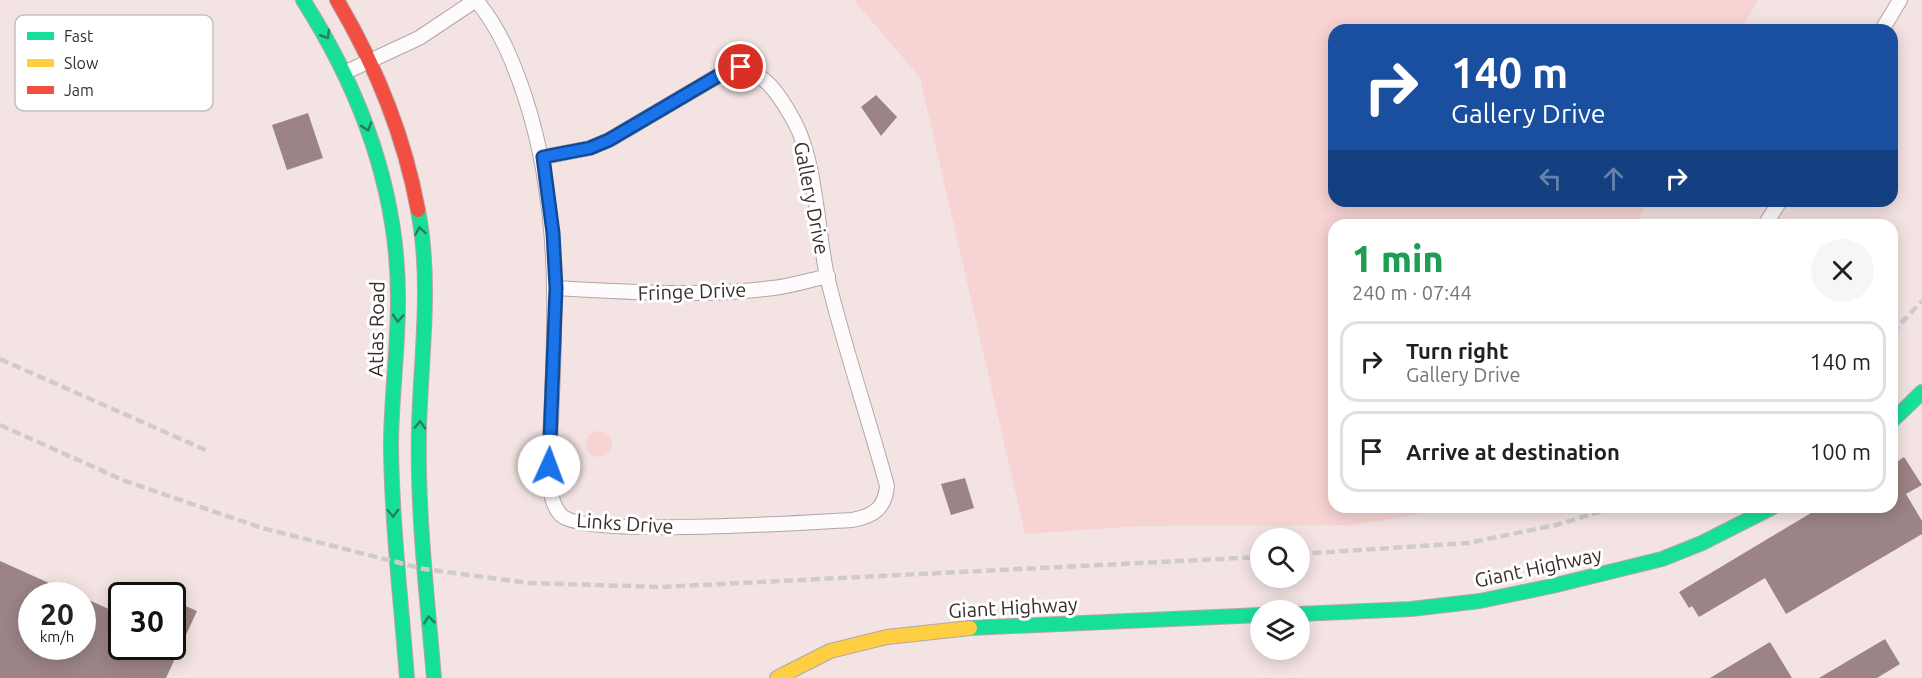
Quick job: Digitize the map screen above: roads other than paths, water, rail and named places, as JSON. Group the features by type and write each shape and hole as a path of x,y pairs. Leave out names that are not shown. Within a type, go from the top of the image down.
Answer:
{"street":[{"name":"Atlas Road","path":"303,0 346,72 383,177 394,243 399,300 391,444 393,519 406,678"},
{"path":"337,0 372,60 393,116 410,171 422,239 426,300 419,445 422,537 434,678"},
{"path":"346,72 419,38 476,0"},
{"name":"Links Drive","path":"476,0 501,36 512,60 543,157 553,233 556,288 549,466 551,494 560,514 572,521 593,524 674,527 852,520 871,516 882,505 886,494"},
{"path":"1885,24 1899,0"},
{"name":"Gallery Drive","path":"543,157 590,148 609,140 728,70 741,67 754,71 773,89 794,122 804,146 828,276 877,446 886,494"},
{"name":"Fringe Drive","path":"556,288 628,293 753,290 775,288 828,276"},
{"path":"1898,414 1922,392"},
{"name":"Giant Highway","path":"1310,613 1422,608 1480,601 1552,586 1662,559 1702,543 1761,513"},
{"name":"Giant Highway","path":"777,678 830,651 887,637 960,628 1250,615"}],"railway":[{"path":"1898,327 1922,301"},
{"path":"0,359 210,452"},
{"path":"0,425 125,481 262,528 424,569 529,583 661,587 1250,558"},
{"path":"1310,553 1468,543 1556,525 1596,513"}]}
